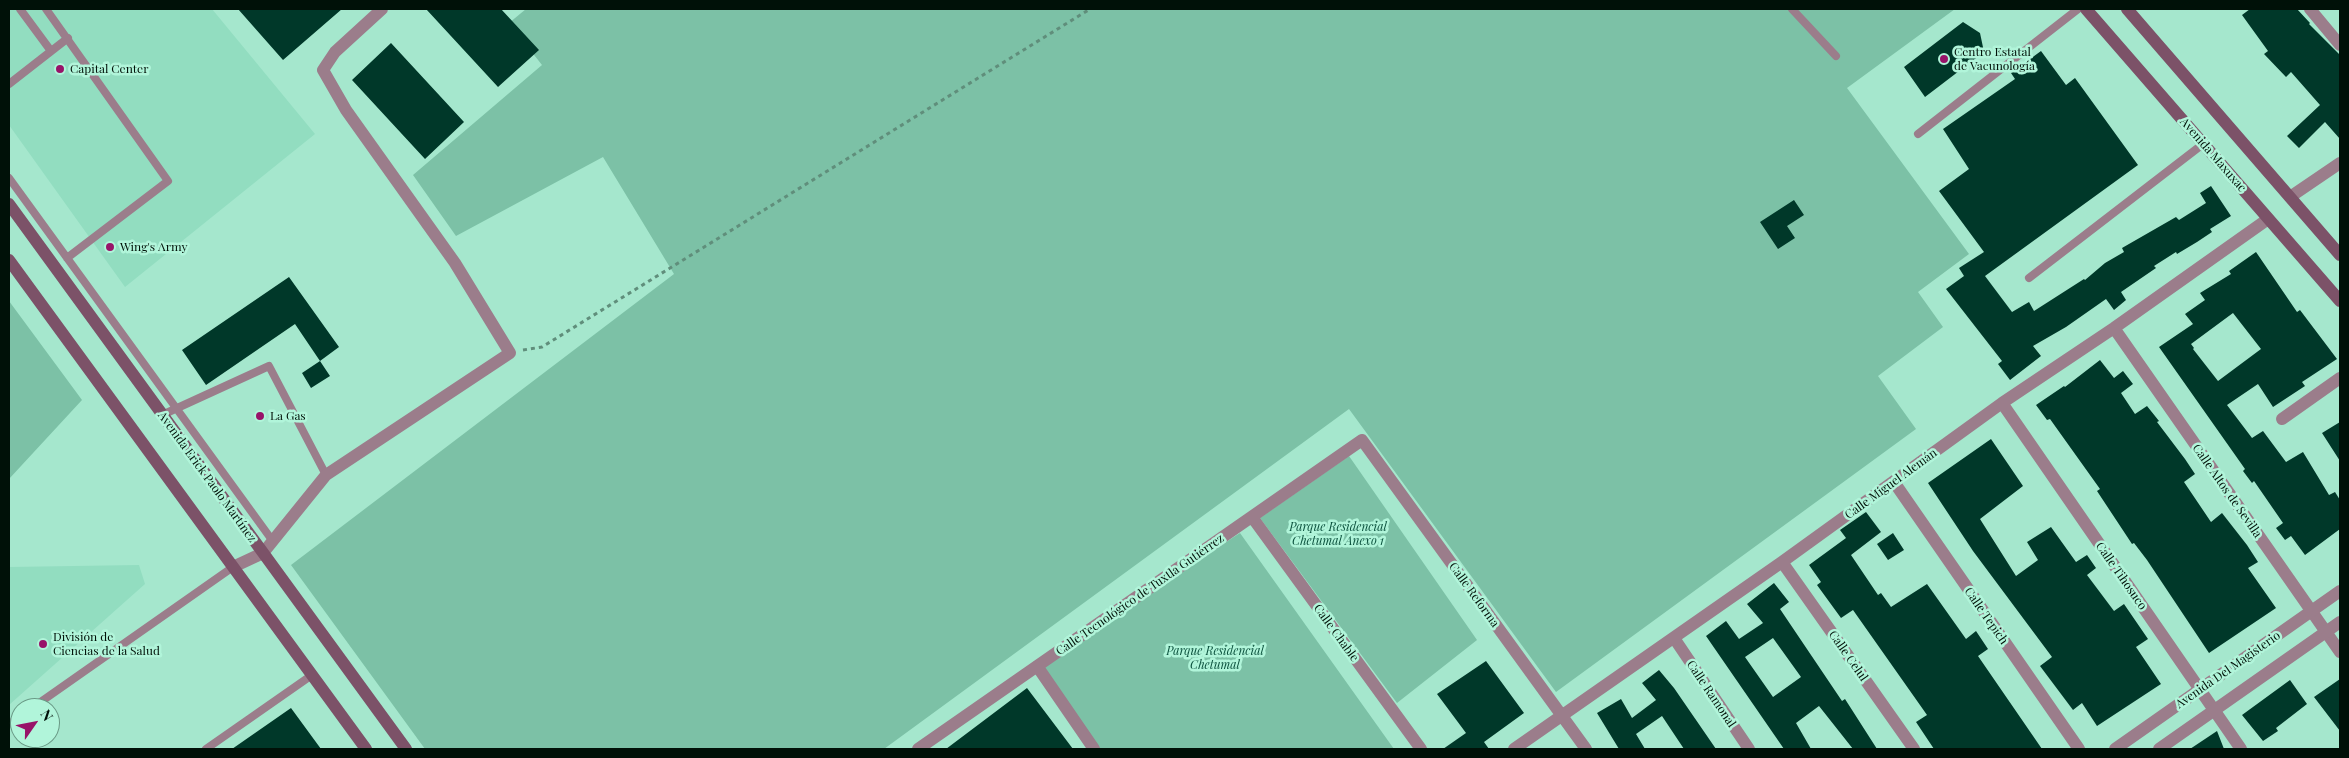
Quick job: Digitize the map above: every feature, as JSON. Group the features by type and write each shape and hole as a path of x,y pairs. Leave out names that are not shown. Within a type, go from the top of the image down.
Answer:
{"main road":[{"name":"Avenida Maxuxac","path":"2086,9 2340,301"},
{"path":"2127,9 2340,255"},
{"name":"Avenida Erick Paolo Martínez","path":"9,204 406,749"},
{"path":"9,260 366,749"}],"street":[{"path":"233,567 263,553 326,475 510,353 455,263 346,110 323,70 335,52 382,9"},
{"path":"2315,10 2340,45"},
{"path":"2290,197 2340,163"},
{"name":"Calle Miguel Alemán","path":"1514,749 1782,562 2002,403 2114,328 2268,219"},
{"name":"Calle Altos de Sevilla","path":"2114,328 2340,652"},
{"path":"2282,419 2340,378"},
{"name":"Calle Tihosuco","path":"2002,403 2241,749"},
{"name":"Calle Tecnológico de Tuxtla Gutiérrez","path":"919,749 1362,440"},
{"name":"Calle Reforma","path":"1362,440 1586,749"},
{"name":"Calle Tepich","path":"1894,482 2079,749"},
{"name":"Calle Chable","path":"1252,517 1421,749"},
{"name":"Calle Celul","path":"1782,562 1914,749"},
{"name":"Avenida Del Magisterio","path":"2115,749 2340,591"},
{"name":"Avenida Del Magisterio","path":"2159,749 2340,622"},
{"name":"Calle Ramonal","path":"1674,638 1749,749"},
{"path":"1037,666 1094,749"}],"lane":[{"path":"20,9 51,52"},
{"path":"46,9 168,181 67,258"},
{"path":"1792,9 1836,56"},
{"path":"1918,134 2078,9"},
{"path":"9,84 68,38"},
{"path":"2029,278 2203,144"},
{"path":"9,178 272,540"},
{"path":"122,360 142,361"},
{"path":"162,415 269,366 326,475"},
{"path":"46,698 233,567"},
{"path":"206,749 312,675"}],"path":[{"path":"510,353 542,347 1090,9"}],"shaded area":[{"name":"Capital Center","path":"11,9 212,9 315,134 125,287 9,125 9,11"},
{"name":"División de Ciencias de la Salud","path":"139,565 145,584 17,698 10,698 9,705 9,567"}],"green space":[{"path":"526,9 1955,9 1847,88 1969,254 1918,292 1943,327 1878,376 1916,429 1556,692 1349,409 884,749 425,749 291,565 674,274 603,157 456,236 413,175 542,65 509,23"},
{"path":"9,301 82,400 9,479"},
{"name":"Parque Residencial Chetumal Anexo 1","path":"1349,456 1477,640 1397,703 1260,518"},
{"name":"Parque Residencial Chetumal","path":"1240,533 1394,749 1100,749 1043,667 1060,650"}],"building":[{"path":"238,9 342,9 283,60"},
{"path":"426,9 501,9 539,50 498,87"},
{"path":"2250,9 2297,9 2340,55 2340,139 2325,122 2299,148 2287,136 2320,105 2291,72 2286,77 2264,54 2268,51 2242,15"},
{"name":"Centro Estatal de Vacunología","path":"1963,22 1980,33 1984,52 1925,97 1904,67"},
{"path":"391,43 464,122 425,159 352,80"},
{"path":"2041,51 2066,85 2075,78 2138,165 1985,276 2012,312 2029,302 2034,311 2085,280 2105,263 2124,252 2122,248 2176,217 2179,220 2206,203 2200,193 2211,186 2231,216 2210,229 2212,232 2197,242 2177,254 2176,252 2154,266 2156,268 2121,292 2126,300 2114,310 2106,299 2066,327 2033,346 2041,356 2010,380 1998,364 2002,361 1946,289 1964,276 1959,268 1984,252 1939,191 1969,169 1943,129 2015,79 2011,73"},
{"path":"1794,200 1804,215 1787,226 1795,238 1778,249 1760,222"},
{"path":"2256,252 2297,312 2300,310 2337,359 2302,382 2305,386 2273,407 2258,384 2227,405 2252,438 2263,431 2286,462 2303,452 2329,495 2335,492 2340,500 2340,529 2305,555 2291,536 2285,540 2276,528 2283,523 2254,481 2252,483 2243,471 2245,469 2159,347 2193,324 2185,314 2205,300 2200,293 2231,274 2229,271","holes":["2233,313 2261,349 2218,381 2191,344"]},
{"path":"289,277 339,347 320,361 295,324 206,385 182,350"},
{"path":"2100,360 2114,378 2123,371 2133,384 2121,393 2135,414 2147,406 2159,421 2157,422 2195,474 2184,482 2211,522 2222,513 2247,545 2258,562 2248,568 2276,608 2209,653 2147,560 2134,543 2132,544 2097,491 2100,489 2050,419 2047,420 2036,405 2065,387"},
{"path":"320,361 330,376 311,388 302,373"},
{"path":"2340,422 2340,461 2322,433"},
{"path":"1991,439 2023,486 1980,519 2016,576 2038,560 2027,542 2051,527 2076,562 2087,555 2096,568 2087,575 2114,611 2124,604 2148,639 2136,647 2161,684 2097,726 2082,703 2073,710 2040,666 2052,657 1973,551 1928,483"},
{"path":"1866,512 1881,532 1851,555 1878,595 1881,593 1891,607 1927,584 1966,639 1976,631 1988,649 1978,656 2042,749 1934,749 1916,722 1927,715 1853,610 1841,618 1817,585 1821,582 1809,565 1846,538 1840,530"},
{"path":"1893,533 1904,550 1888,560 1877,544"},
{"path":"1774,583 1789,602 1780,609 1842,701 1845,699 1877,749 1853,749 1819,706 1796,723 1811,749 1784,749 1706,636 1726,621 1739,639 1763,623 1747,604","holes":["1773,638 1801,677 1773,697 1745,657"]},
{"path":"1486,661 1524,713 1484,742 1489,749 1443,749 1466,733 1437,694"},
{"path":"1659,670 1674,688 1716,749 1684,749 1662,716 1636,734 1645,749 1619,749 1597,713 1621,699 1632,718 1656,700 1642,683"},
{"path":"2340,679 2340,731 2314,697"},
{"path":"2290,680 2307,704 2276,728 2278,731 2263,741 2242,715"},
{"path":"1027,688 1073,749 946,749"},
{"path":"291,708 321,749 232,749"},
{"path":"2217,731 2224,749 2190,749"}],"place":[{"name":"Centro Estatal de Vacunología","path":"1944,59"},
{"name":"Capital Center","path":"60,69"},
{"name":"Wing's Army","path":"110,247"},
{"name":"La Gas","path":"260,416"},
{"name":"División de Ciencias de la Salud","path":"43,644"}]}
